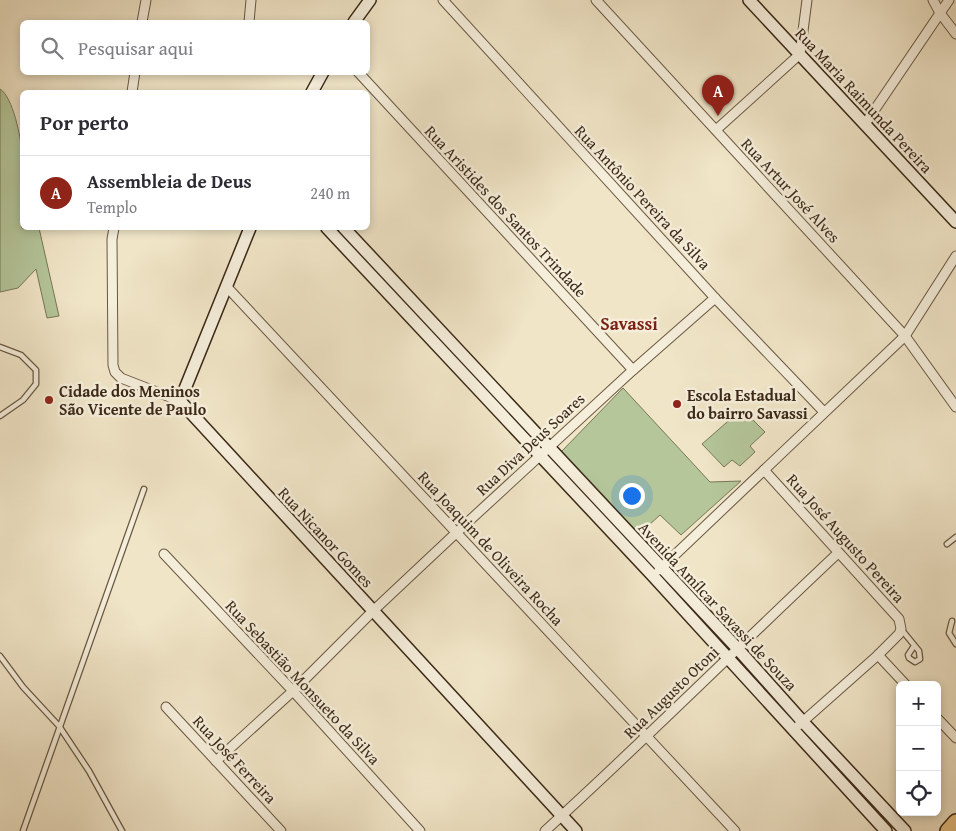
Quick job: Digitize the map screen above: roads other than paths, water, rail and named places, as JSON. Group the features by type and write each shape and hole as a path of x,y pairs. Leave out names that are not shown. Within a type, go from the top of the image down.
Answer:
{"highway":[{"path":"948,831 956,822"}],"street":[{"path":"142,20 146,0"},
{"path":"249,20 251,0"},
{"name":"Rua Antônio Pereira da Silva","path":"442,0 715,298 824,412"},
{"name":"Rua Artur José Alves","path":"596,0 905,336 956,406"},
{"name":"Rua Maria Raimunda Pereira","path":"749,0 956,222"},
{"path":"716,130 800,54 807,0"},
{"path":"933,0 940,14 956,34"},
{"path":"865,124 949,0"},
{"path":"355,20 369,1"},
{"path":"132,90 135,75"},
{"path":"313,90 322,75"},
{"name":"Rua Aristides dos Santos Trindade","path":"361,75 633,370"},
{"path":"114,230 112,239 113,365 115,372 121,378 180,401 249,230"},
{"name":"Avenida Amílcar Savassi de Souza","path":"329,230 541,456 657,572 737,648 886,831"},
{"name":"Avenida Amílcar Savassi de Souza","path":"346,230 550,447 657,572 727,658 799,726 904,831"},
{"path":"657,572 905,336 956,256"},
{"name":"Rua Joaquim de Oliveira Rocha","path":"226,286 735,831"},
{"name":"Rua Diva Deus Soares","path":"216,761 293,691 373,611 456,533 633,370 715,298"},
{"name":"Rua Nicanor Gomes","path":"180,401 576,831"},
{"name":"Rua José Augusto Pereira","path":"764,470 899,619 901,629"},
{"name":"Rua Augusto Otoni","path":"545,831 838,553"},
{"name":"Rua Sebastião Monsueto da Silva","path":"164,554 293,691 420,831"},
{"path":"799,726 878,655 901,629"},
{"path":"878,655 902,681"},
{"name":"Rua José Ferreira","path":"166,707 281,831"},
{"path":"941,722 956,738"}],"lane":[{"path":"0,347 21,355 36,370 36,384 23,400 0,416"},
{"path":"23,831 144,489"},
{"path":"947,544 956,537"},
{"path":"952,621 949,633 956,644"},
{"path":"901,629 914,646"},
{"path":"0,656 23,687 59,726 89,770 122,831"}],"place":[{"name":"Assembleia de Deus","path":"718,116"},
{"name":"Cidade dos Meninos São Vicente de Paulo","path":"49,400"},
{"name":"Escola Estadual do bairro Savassi","path":"677,404"}],"district":[{"name":"Savassi","path":"629,323"}]}
